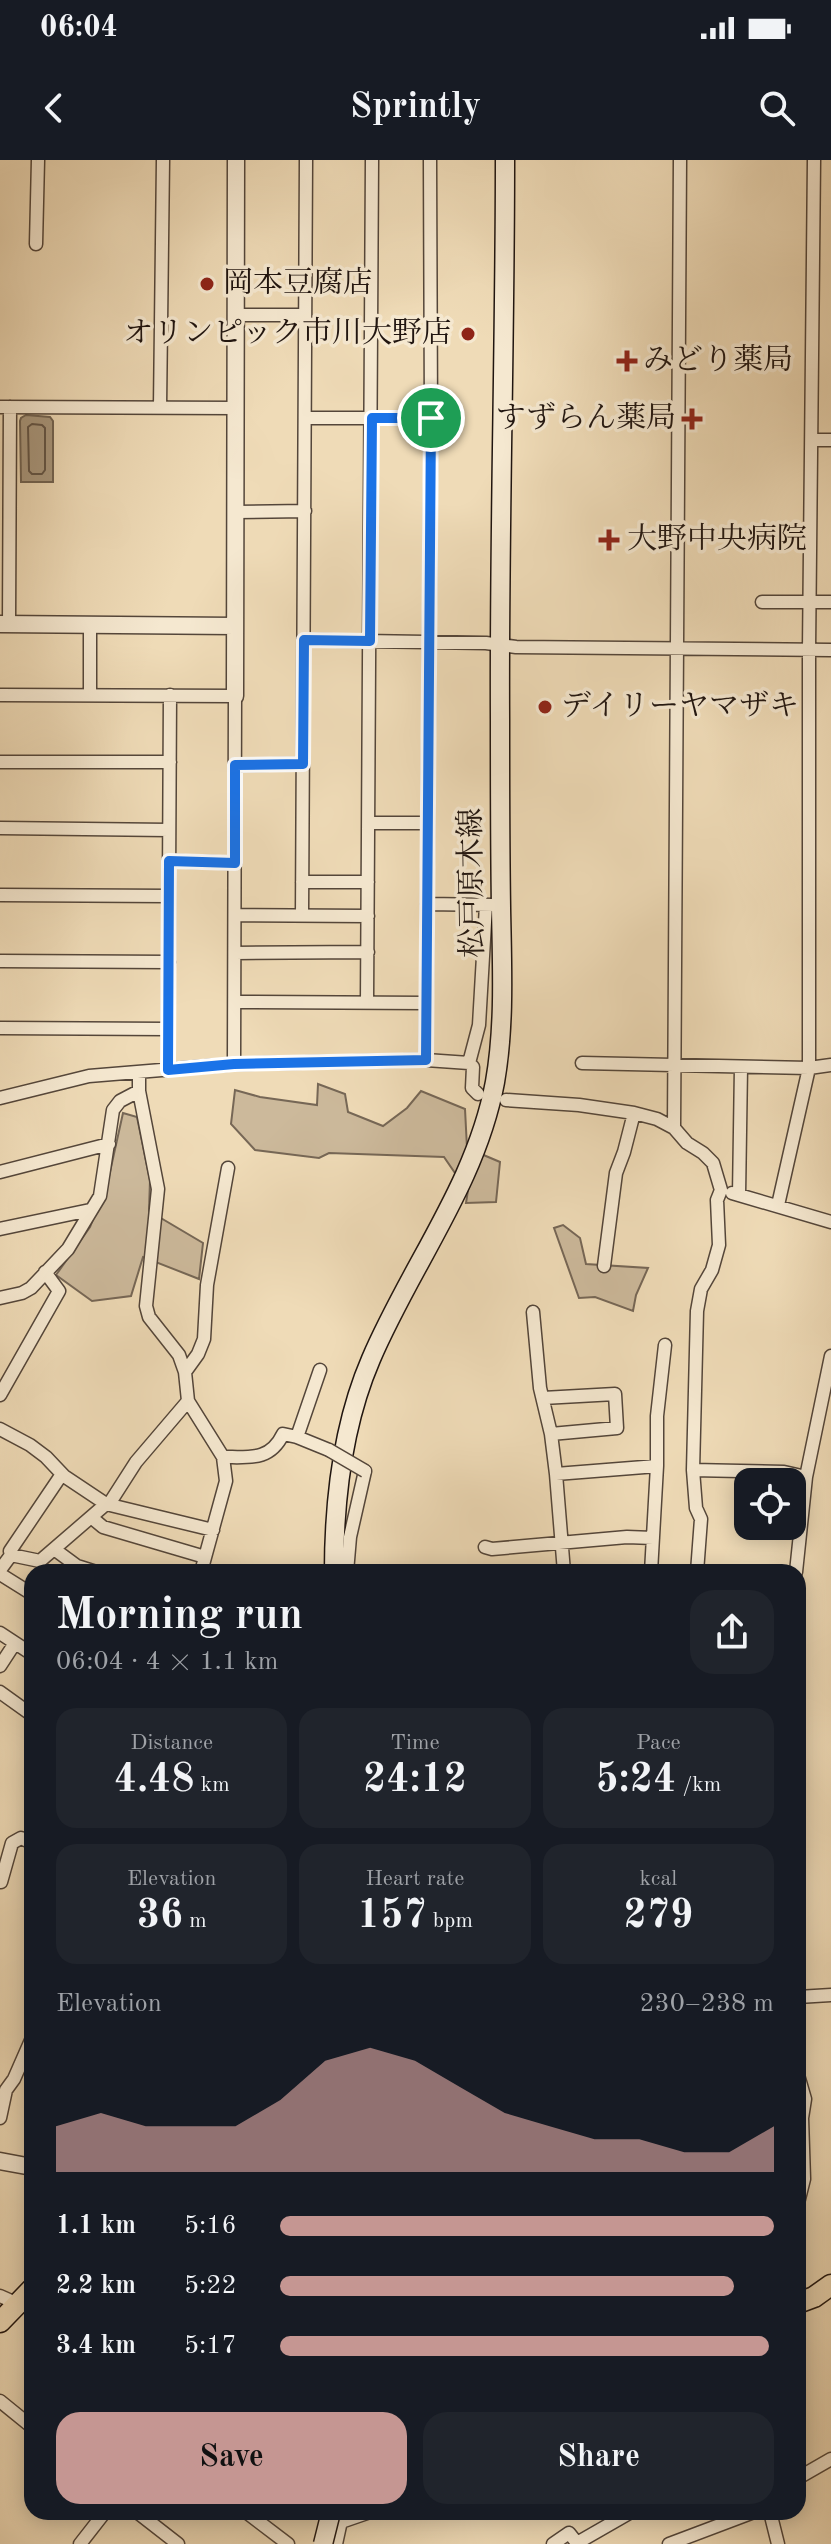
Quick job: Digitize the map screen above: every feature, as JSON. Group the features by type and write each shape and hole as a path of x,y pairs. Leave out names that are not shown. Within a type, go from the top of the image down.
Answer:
{"main road":[{"name":"松戸原木線","path":"334,1564 335,1507 349,1428 361,1389 384,1331 464,1182 484,1127 495,1081 502,973 494,905 505,384 505,160"},
{"path":"806,2300 831,2285"},
{"path":"0,2322 17,2296"},
{"path":"323,2544 335,2520"}],"street":[{"path":"38,160 38,244"},
{"path":"160,407 163,160"},
{"path":"234,1064 236,160"},
{"path":"302,916 306,160"},
{"path":"367,1002 372,160"},
{"path":"426,1060 430,160"},
{"path":"674,1128 680,160"},
{"path":"778,1205 809,1068 814,160"},
{"path":"236,315 304,315"},
{"path":"235,626 4,624 5,407 236,408"},
{"path":"306,418 431,418"},
{"path":"812,440 831,440"},
{"path":"235,512 305,511"},
{"path":"762,602 831,602"},
{"path":"90,624 90,695"},
{"path":"304,640 499,644 516,647 831,650"},
{"path":"0,695 235,696"},
{"path":"168,1070 170,695"},
{"path":"0,762 170,762"},
{"path":"235,765 303,764"},
{"path":"368,823 427,823"},
{"path":"0,828 169,830"},
{"path":"169,861 235,863"},
{"path":"302,882 368,882"},
{"path":"0,895 169,896"},
{"path":"427,904 494,905 479,1025 469,1063"},
{"path":"235,915 368,916"},
{"path":"235,953 368,952"},
{"path":"0,961 169,962"},
{"path":"235,1002 426,1003"},
{"path":"0,1028 168,1029"},
{"path":"0,1098 89,1076 234,1064 426,1060 469,1063 473,1067 472,1088 478,1094"},
{"path":"582,1063 831,1066"},
{"path":"739,1195 741,1067"},
{"path":"139,1073 139,1091 158,1189 146,1306 149,1317 179,1355 185,1372 188,1401 223,1457 226,1481 203,1564"},
{"path":"0,1298 31,1288 68,1249 100,1196 113,1110 120,1101 139,1091"},
{"path":"506,1100 579,1105 657,1119 674,1128 687,1143 713,1163 721,1190 717,1200 719,1245 712,1270 701,1289 697,1311 693,1470 696,1508 701,1519 698,1564"},
{"path":"604,1266 616,1173 634,1113"},
{"path":"0,1172 109,1144"},
{"path":"185,1372 204,1339 207,1285 228,1168"},
{"path":"721,1190 831,1222"},
{"path":"0,1229 90,1210"},
{"path":"0,1395 59,1291 45,1272"},
{"path":"533,1312 556,1474 563,1564"},
{"path":"651,1564 657,1416 665,1345"},
{"path":"806,1477 831,1356"},
{"path":"297,1437 320,1370"},
{"path":"543,1398 615,1394 617,1428 551,1434"},
{"path":"11,1555 40,1561 111,1501 136,1462 188,1401"},
{"path":"0,1429 30,1445 62,1474 106,1504 213,1530"},
{"path":"223,1457 270,1453 283,1434 329,1450 365,1471 350,1537 348,1564"},
{"path":"556,1474 657,1466"},
{"path":"693,1470 734,1471"},
{"path":"24,1588 0,1572 11,1555 10,1551 62,1474"},
{"path":"91,1517 103,1527 205,1557"},
{"path":"485,1547 653,1538"},
{"path":"797,1564 799,1540"},
{"path":"54,1549 74,1564"},
{"path":"0,1633 24,1649"},
{"path":"0,1666 15,1643"},
{"path":"0,1692 24,1709"},
{"path":"0,1883 12,1843 24,1839"},
{"path":"806,1997 831,1995"},
{"path":"0,2118 3,2089 14,2079 24,2056"},
{"path":"0,2161 24,2166"},
{"path":"0,2401 24,2420"},
{"path":"806,2473 831,2459"},
{"path":"80,2544 99,2520"},
{"path":"147,2520 178,2544"},
{"path":"256,2520 288,2544"},
{"path":"316,2544 334,2520"},
{"path":"336,2544 338,2520"},
{"path":"553,2544 569,2533 577,2543 613,2520"},
{"path":"669,2544 733,2520"},
{"path":"772,2520 778,2544"}],"shaded area":[{"path":"318,1084 345,1094 348,1112 383,1126 407,1108 421,1091 465,1109 467,1148 500,1162 496,1202 466,1203 469,1184 455,1173 444,1157 329,1153 319,1158 255,1150 231,1124 235,1090 317,1105"},
{"path":"123,1113 137,1117 150,1180 149,1211 203,1243 199,1279 143,1257 131,1296 92,1301 56,1275 90,1227 108,1181"},
{"path":"563,1225 580,1238 586,1264 648,1268 636,1295 633,1311 595,1297 579,1298 554,1228"}],"water":[{"path":"26,415 50,417 53,421 53,482 21,482 20,421"}],"place":[{"name":"岡本豆腐店","path":"207,284"},
{"name":"オリンピック市川大野店","path":"468,334"},
{"name":"みどり薬局","path":"627,361"},
{"name":"すずらん薬局","path":"692,419"},
{"name":"大野中央病院","path":"609,540"},
{"name":"デイリーヤマザキ","path":"545,707"}],"route":[{"path":"372,418 431,418 426,1060 234,1064 168,1070 169,861 235,863 235,765 303,764 304,640 370,641 372,418"}]}
